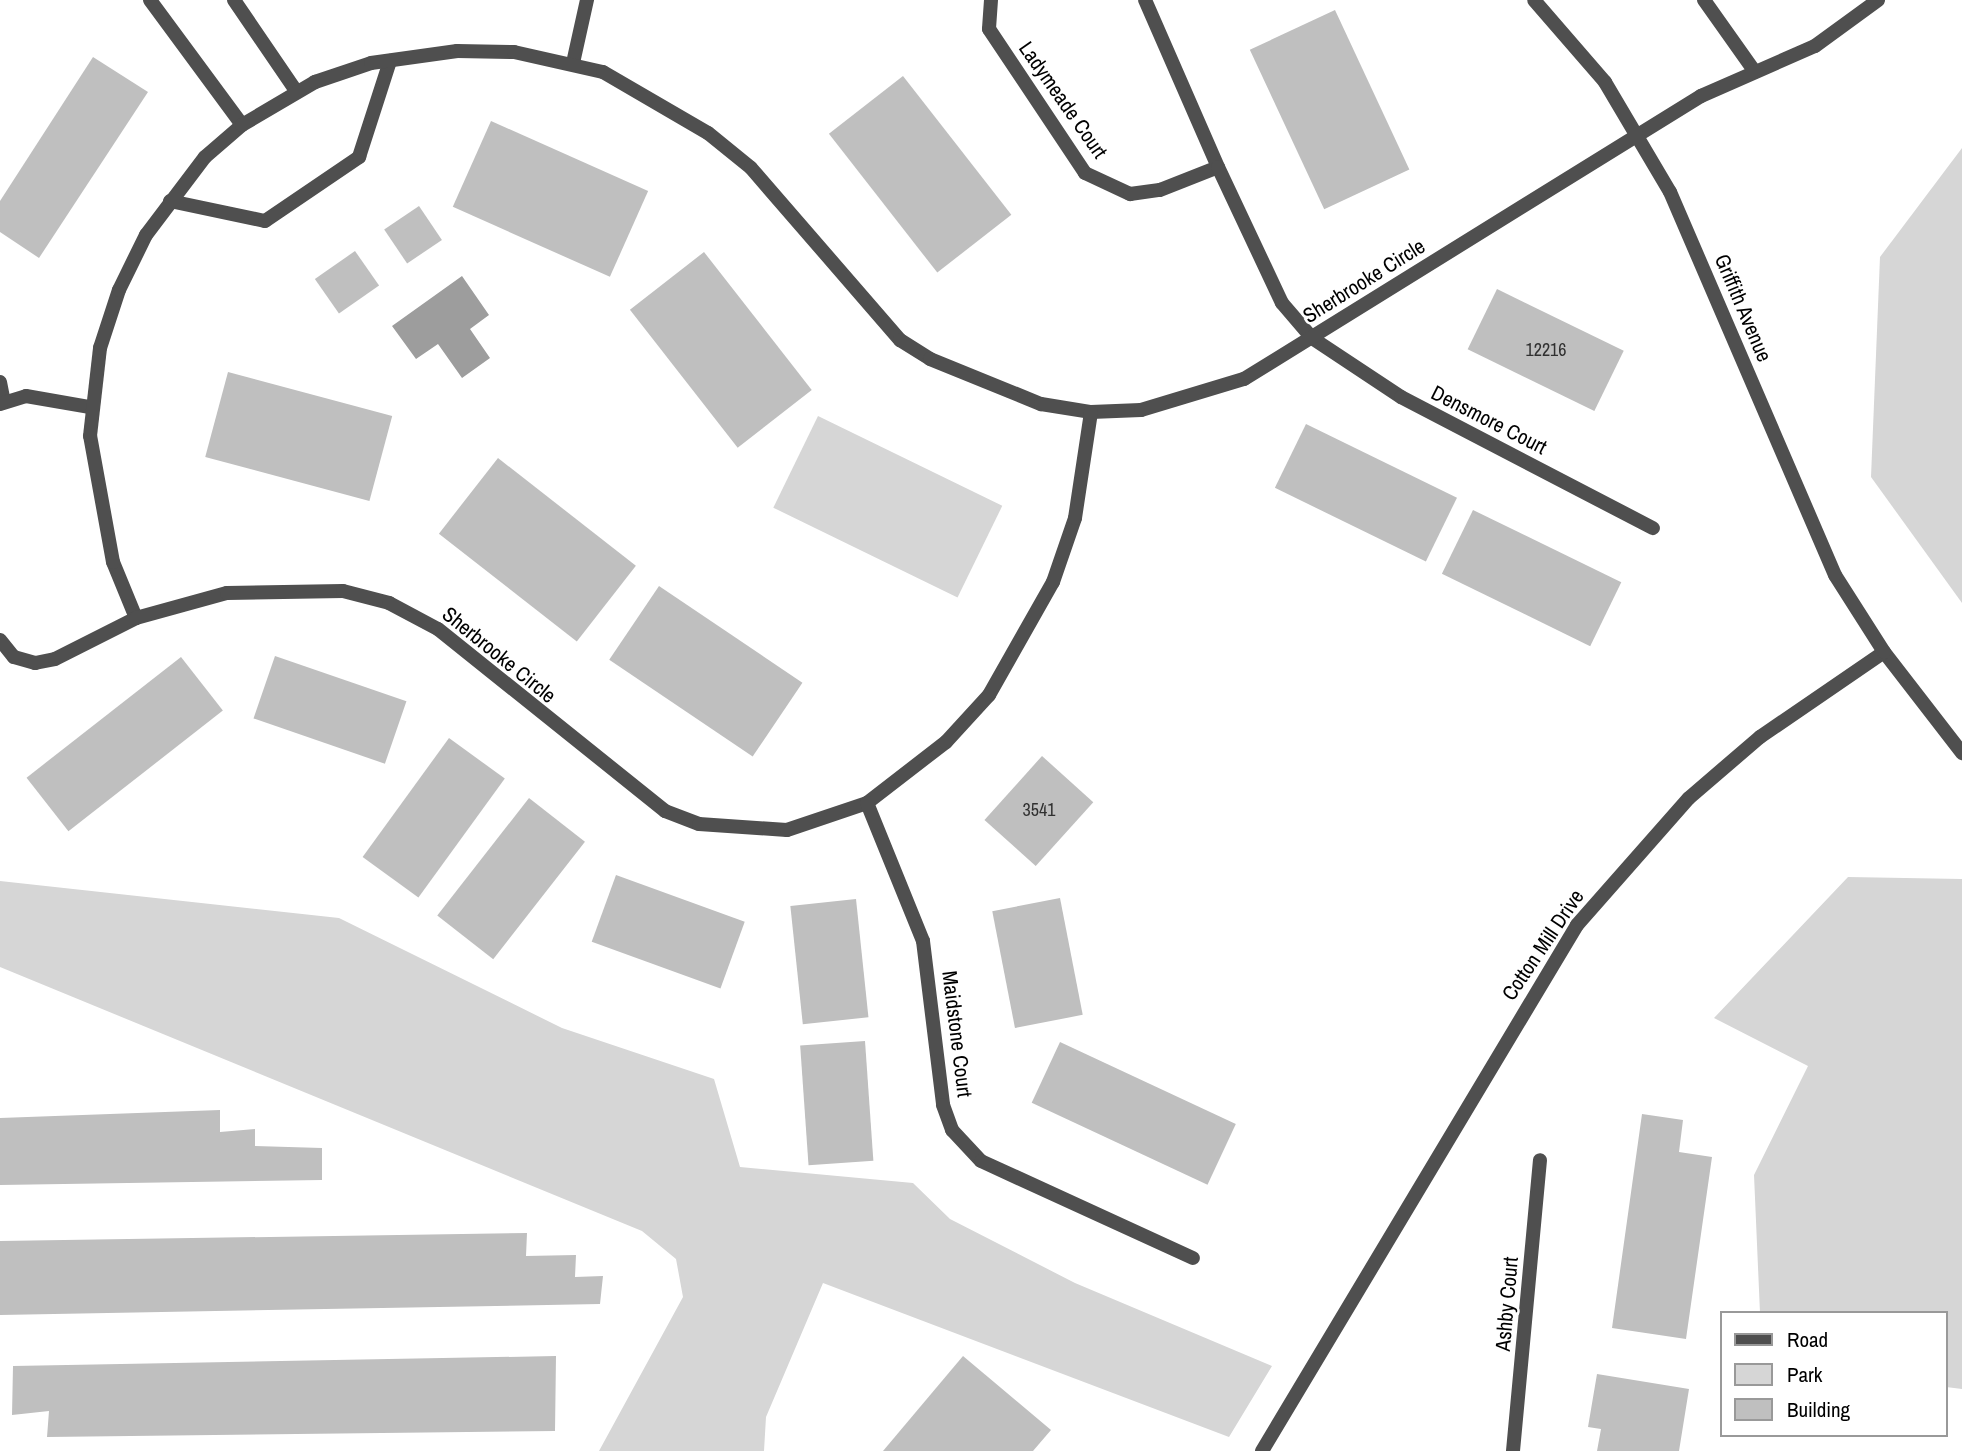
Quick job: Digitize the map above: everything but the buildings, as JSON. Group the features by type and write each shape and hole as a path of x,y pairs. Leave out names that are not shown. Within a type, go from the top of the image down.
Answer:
{"street":[{"path":"150,0 242,125"},
{"path":"234,0 296,91"},
{"path":"573,63 587,0"},
{"name":"Ladymeade Court","path":"991,0 989,29 1085,173 1130,194 1160,190 1218,166"},
{"path":"1145,0 1282,303 1312,338"},
{"name":"Griffith Avenue","path":"1534,0 1605,82 1639,134 1670,192 1835,575 1884,652"},
{"path":"1704,0 1755,72"},
{"name":"Sherbrooke Circle","path":"1091,412 1074,518 1024,643 946,742 867,803 830,820 751,832 664,811 439,629 389,603 344,591 227,593 136,618 96,492 90,407 119,290 170,201 242,125 296,91 390,61 457,51 514,52 573,63 650,95 751,168 900,340 984,386 1091,412 1194,399 1244,379 1639,134 1755,72 1815,46 1878,0"},
{"path":"170,201 265,221 359,157 390,61"},
{"name":"Densmore Court","path":"1312,338 1401,397 1653,528"},
{"path":"0,382 2,403 26,396 90,407"},
{"path":"0,640 15,657 55,659 136,618"},
{"path":"1884,652 1962,753"},
{"name":"Cotton Mill Drive","path":"1262,1451 1577,925 1689,798 1760,737 1884,652"},
{"name":"Maidstone Court","path":"867,803 923,941 943,1105 952,1130 981,1161 1194,1258"},
{"name":"Ashby Court","path":"1513,1451 1540,1160"}],"green space":[{"path":"1962,148 1962,603 1871,477 1880,257"},
{"path":"818,416 1002,506 958,598 773,508"},
{"path":"1848,877 1962,879 1962,1389 1948,1387 1948,1311 1760,1311 1754,1175 1808,1066 1714,1018"},
{"path":"0,881 339,918 562,1028 714,1079 740,1167 913,1183 950,1219 1075,1283 1272,1366 1229,1437 823,1283 766,1417 764,1451 599,1451 683,1297 676,1259 642,1231 0,967"}],"shaded area":[{"path":"462,276 489,315 470,329 490,358 462,378 438,344 416,359 392,326"}]}
